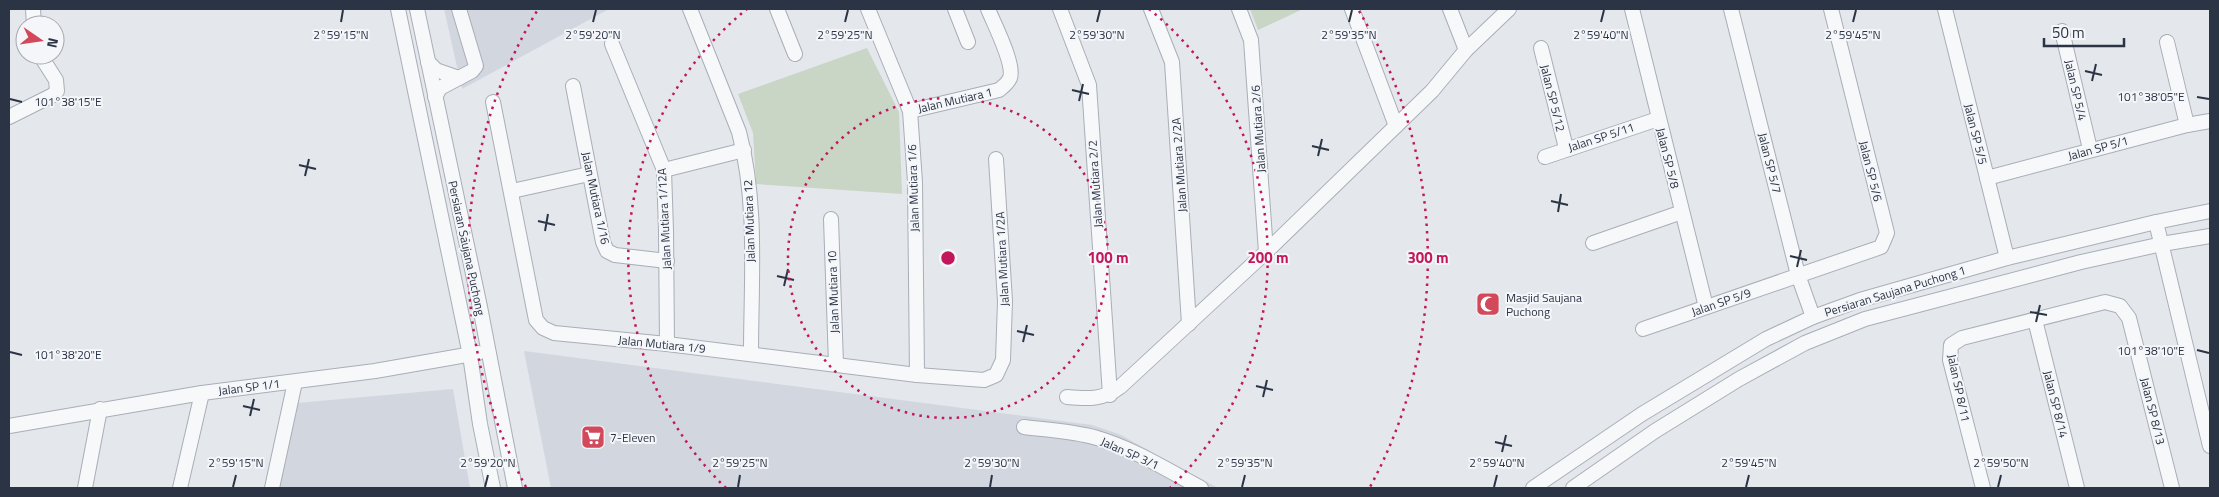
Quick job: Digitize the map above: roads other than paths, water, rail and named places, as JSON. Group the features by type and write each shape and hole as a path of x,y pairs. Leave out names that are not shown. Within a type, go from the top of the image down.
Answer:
{"street":[{"name":"Persiaran Saujana Puchong","path":"398,9 470,355 480,424 493,488"},
{"name":"Persiaran Saujana Puchong","path":"417,9 515,488"},
{"path":"435,97 440,88 472,71 476,66 459,9"},
{"name":"Jalan Mutiara 12","path":"690,9 739,132 744,150 750,193 751,354"},
{"path":"777,9 795,54"},
{"name":"Jalan Mutiara 1/6","path":"868,9 910,111 914,182 917,375"},
{"path":"955,9 968,42"},
{"name":"Jalan Mutiara 1","path":"910,111 999,90 1006,85 1010,78 1010,64 988,9"},
{"name":"Jalan Mutiara 2/2","path":"1060,9 1089,85 1110,395"},
{"name":"Jalan Mutiara 2/2A","path":"1151,9 1172,62 1189,324"},
{"name":"Jalan Mutiara 2/6","path":"1239,9 1251,40 1266,252"},
{"path":"1352,9 1396,126"},
{"path":"1450,9 1466,50"},
{"path":"1067,397 1094,399 1110,395 1266,252 1432,91 1466,50 1509,9"},
{"name":"Jalan SP 5/8","path":"1632,9 1658,120 1706,307"},
{"name":"Jalan SP 5/7","path":"1732,9 1798,275 1813,317"},
{"name":"Jalan SP 5/6","path":"1798,275 1881,248 1887,233 1831,9"},
{"name":"Jalan SP 5/5","path":"1945,9 2007,258"},
{"name":"Jalan SP 5/4","path":"2062,31 2090,150"},
{"path":"2167,42 2187,124"},
{"name":"Jalan Mutiara 1/12A","path":"612,44 664,170 667,344"},
{"name":"Jalan SP 5/12","path":"1541,48 1566,148"},
{"path":"428,62 436,70 459,78"},
{"path":"9,117 54,94 57,90 56,80 46,65"},
{"name":"Jalan Mutiara 1/16","path":"573,86 603,242 607,251 615,255 666,261"},
{"name":"Jalan Mutiara 1/9","path":"493,102 536,320 543,328 554,333 667,344 917,375 984,380 996,375 1003,360"},
{"name":"Jalan SP 5/11","path":"1545,157 1566,148 1658,120"},
{"name":"Jalan SP 5/1","path":"1987,178 2187,124 2210,121"},
{"path":"664,170 744,150"},
{"name":"Jalan Mutiara 1/2A","path":"996,159 1005,301 1003,360"},
{"path":"512,191 589,174"},
{"name":"Persiaran Saujana Puchong 1","path":"1533,488 1650,409 1766,339 1813,317 1860,300 2007,258 2210,211"},
{"path":"1593,243 1682,212"},
{"name":"Jalan Mutiara 10","path":"831,219 836,364"},
{"path":"2156,222 2210,446"},
{"name":"Persiaran Saujana Puchong 1","path":"1573,488 1655,431 1739,379 1805,343 1865,319 1981,287 2162,244 2210,236"},
{"name":"Jalan SP 5/9","path":"1644,330 1798,275"},
{"name":"Jalan SP 8/13","path":"2035,320 2105,302 2113,302 2125,311 2172,488"},
{"name":"Jalan SP 8/11","path":"1982,488 1950,360 1951,345 1962,338 2035,320"},
{"name":"Jalan SP 8/14","path":"2035,320 2077,488"},
{"name":"Jalan SP 1/1","path":"9,426 100,409 202,393 295,382 470,355 488,350"},
{"path":"272,488 295,382"},
{"path":"180,488 202,393"},
{"path":"85,488 100,409"},
{"name":"Jalan SP 3/1","path":"1024,427 1075,433 1096,438 1157,465 1201,488"}],"place":[{"name":"Masjid Saujana Puchong","path":"1488,304"},
{"name":"7-Eleven","path":"593,437"}]}
